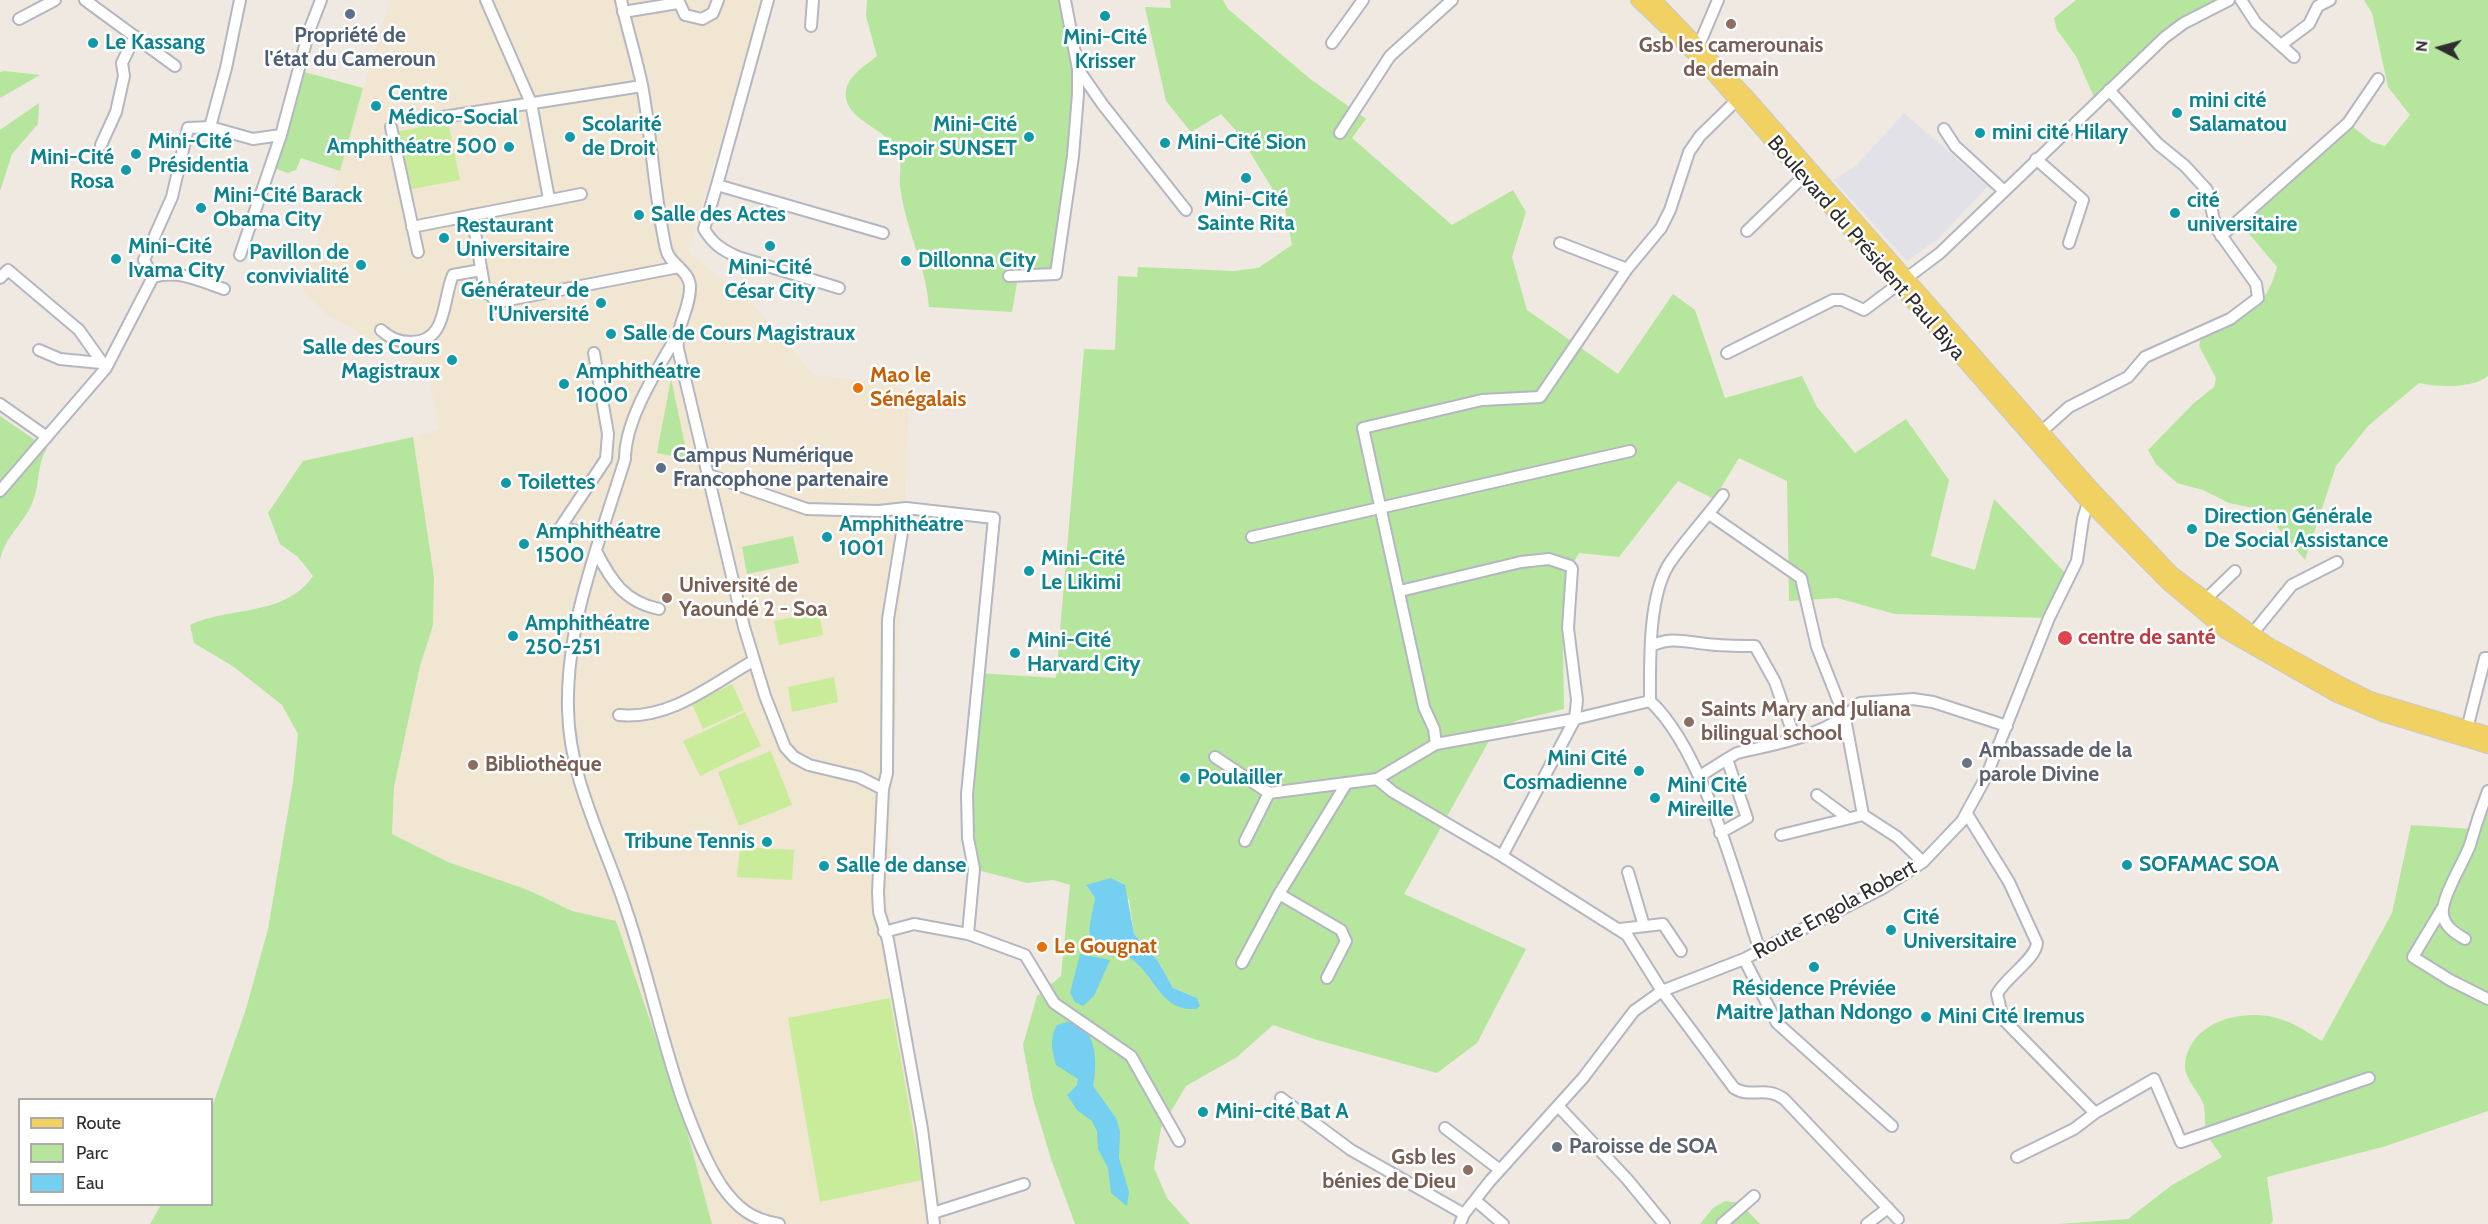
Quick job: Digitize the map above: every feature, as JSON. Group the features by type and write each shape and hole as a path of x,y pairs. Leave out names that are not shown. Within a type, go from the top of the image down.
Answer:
{"main road":[{"name":"Boulevard du Président Paul Biya","path":"1638,0 1740,97 2090,495"},
{"name":"Boulevard du Président Paul Biya","path":"1654,0 1699,45 1803,177 2041,432 2090,495"},
{"path":"2090,495 2172,574 2248,638 2337,695 2367,709 2488,746"},
{"path":"2090,495 2167,582 2225,631 2248,638 2370,699 2488,734"}],"street":[{"path":"19,19 55,0"},
{"path":"85,0 175,66"},
{"path":"210,127 226,68 240,0"},
{"path":"240,255 281,135 309,31 321,0"},
{"path":"486,0 531,103 549,199"},
{"path":"621,0 642,86 653,181 666,252 690,285 689,297 676,337 651,382 625,445 625,459 577,616 570,663 568,710 577,773 628,915 663,1039 700,1143 720,1184 740,1209 750,1216 779,1224"},
{"path":"624,12 678,2 685,15 702,20 713,13 718,0"},
{"path":"768,0 704,229 722,250 838,288"},
{"path":"811,26 813,0"},
{"path":"1009,276 1056,274 1073,156 1078,69 1065,0"},
{"path":"1332,43 1363,0"},
{"path":"1340,133 1390,56 1452,0"},
{"path":"1699,45 1718,0"},
{"path":"1727,353 1833,300 1842,300 1864,310 1940,253 2003,190 2175,30 2229,0"},
{"path":"2241,0 2253,19 2294,57"},
{"path":"2281,45 2309,24 2318,6 2330,0"},
{"path":"101,145 117,112 124,76 122,63 135,36"},
{"path":"1078,69 1186,210"},
{"path":"2221,236 2348,123 2378,79"},
{"path":"424,120 642,86"},
{"path":"2041,432 2069,407 2128,377 2145,357 2181,339 2204,332 2254,303 2259,293 2256,284 2221,236 2207,190 2185,166 2158,144 2109,90"},
{"path":"1436,744 1434,729 1424,707 1363,428 1482,400 1540,397 1627,269 1653,240 1666,220 1689,152 1700,136 1740,97"},
{"path":"153,277 144,260 172,197 186,131 192,126 210,127 253,139 281,135"},
{"path":"391,127 418,252"},
{"path":"1944,129 1955,146 2003,190"},
{"path":"2037,159 2083,200 2069,243"},
{"path":"1747,231 1803,177"},
{"path":"717,185 883,233"},
{"path":"412,227 582,194"},
{"path":"472,215 485,291 498,302 679,267"},
{"path":"1560,243 1627,269"},
{"path":"0,278 8,270 50,304 79,330 103,366"},
{"path":"381,330 399,342 423,341 434,334 440,325 453,275 481,270"},
{"path":"153,277 173,273 224,289"},
{"path":"0,492 103,366 127,333 153,277"},
{"path":"676,337 753,661 785,747 809,765 859,777 883,789"},
{"path":"39,350 60,359 103,366"},
{"path":"594,352 608,434 606,459 560,528 601,535"},
{"path":"0,404 46,437"},
{"path":"1252,537 1630,451"},
{"path":"709,474 807,509 879,512 906,508 994,518 967,794 968,838 974,869 968,934"},
{"path":"1650,701 1651,646 1655,614 1666,571 1723,495"},
{"name":"Route Engola Robert","path":"1462,1219 1500,1170 1559,1107 1626,1020 1662,991 1744,959 1883,888 1923,862 1967,814 1986,777 2049,618 2077,561 2090,495"},
{"path":"906,508 888,619 887,773 883,789 878,892 920,1117 934,1219 1024,1184"},
{"path":"1709,514 1801,578 1816,646 1845,718 1863,815"},
{"path":"596,551 607,574 638,604 659,609"},
{"path":"1400,591 1521,562 1549,559 1570,566 1568,628 1577,700 1575,719 1502,856"},
{"path":"2248,638 2292,585 2337,562"},
{"path":"2205,600 2235,571"},
{"path":"1651,646 1664,640 1677,639 1704,644 1755,646 1775,682 1795,739"},
{"path":"2468,729 2485,658 2488,658"},
{"path":"619,715 632,716 674,708 753,661"},
{"path":"1700,777 1737,753 1795,739 1845,718 1860,703 1913,699 1933,702 2007,726"},
{"path":"1215,757 1269,793 1346,784 1377,779 1436,744 1575,719 1650,701"},
{"path":"1650,701 1663,712 1700,777 1760,951"},
{"path":"1720,833 1747,818 1727,759"},
{"path":"1377,779 1393,792 1620,929 1651,970 1662,991 1734,1088 1744,1093 1769,1091 1784,1099 1898,1219"},
{"path":"1242,963 1279,894 1346,784"},
{"path":"2488,791 2444,907 2414,957 2450,980 2488,999"},
{"path":"1245,841 1269,793"},
{"path":"1817,795 1848,818"},
{"path":"1967,814 2009,882 2037,943 2034,953 2001,986 1997,994 2003,1019 2094,1113"},
{"path":"1781,835 1863,815 1897,837 1923,862"},
{"path":"1628,872 1644,926"},
{"path":"1279,894 1341,930 1346,942 1327,978"},
{"path":"2444,907 2445,921 2453,932 2465,939"},
{"path":"884,932 914,924 968,934 1025,955 1054,1003 1131,1056 1179,1141"},
{"path":"1620,929 1663,924 1681,951"},
{"path":"1744,959 1777,1023 1892,1126"},
{"path":"2017,1157 2074,1129 2094,1113 2154,1079 2181,1142 2369,1078"},
{"path":"1281,1098 1351,1150 1462,1219"},
{"path":"1559,1107 1627,1179 1664,1224"},
{"path":"1445,1128 1500,1170"},
{"path":"1722,1224 1754,1197"},
{"path":"1475,1200 1503,1224"},
{"path":"1867,1224 1888,1208"}],"shaded area":[{"name":"Université de Yaoundé 2 - Soa","path":"390,0 762,0 688,252 754,305 814,375 895,384 909,397 888,911 946,1224 712,1224 684,1120 616,921 572,911 528,890 448,862 392,834 394,787 420,666 433,625 434,577 413,437 439,430 428,371 327,315 303,291"},
{"path":"1904,113 1988,186 1938,239 1907,261 1834,180 1857,165"}],"green space":[{"path":"867,0 1065,0 1078,63 1056,274 1010,276 1017,283 1012,312 929,307 924,276 903,202 899,154 885,136 854,113 846,98 851,79 877,56 866,16"},
{"path":"1170,0 1223,0 1228,9 1309,78 1366,119 1352,138 1452,225 1513,190 1526,212 1512,257 1527,310 1618,374 1673,294 1695,310 1725,398 1802,376 1817,407 1855,453 1906,419 1949,480 1931,556 1975,570 1994,499 2069,577 2049,618 1895,614 1837,598 1789,601 1787,481 1739,458 1714,499 1678,481 1619,557 1579,553 1567,574 1563,648 1564,709 1519,720 1495,730 1404,894 1526,949 1477,1043 1437,1073 1317,1040 1273,1025 1237,1057 1186,1086 1161,1128 1154,1168 1167,1198 1190,1224 1075,1224 1051,1159 1033,1099 1023,1045 1037,996 1061,976 1070,885 1053,880 1027,883 974,869 968,838 978,673 1056,678 1084,349 1115,350 1118,276 1137,277 1138,267 1234,271 1258,268 1292,245 1285,209 1238,133 1221,114 1191,132 1166,101 1145,7 1171,8","holes":["1086,885 1129,899 1134,934 1158,961 1173,988 1197,998 1160,993 1134,960 1117,951 1094,949 1089,935 1095,898"]},
{"path":"2076,0 2228,0 2184,23 2096,102 2076,56 2057,30 2054,18"},
{"path":"2364,0 2488,0 2488,376 2464,385 2445,386 2419,383 2368,426 2336,466 2305,560 2263,510 2229,503 2203,490 2177,483 2156,464 2148,450 2194,403 2214,387 2216,378 2199,346 2201,338 2250,312 2266,295 2272,283 2277,267 2245,229 2246,222 2348,123 2372,142 2385,146 2410,115 2388,87 2372,13"},
{"path":"301,71 363,88 340,171 301,158 296,170 288,173 274,168 296,102"},
{"path":"0,72 40,75 0,98"},
{"path":"39,103 38,124 12,154 0,191 0,130"},
{"path":"448,122 460,180 407,190 396,132"},
{"path":"671,379 688,459 657,453"},
{"path":"0,416 47,448 31,506 7,542 0,560"},
{"path":"413,437 434,577 433,625 420,666 394,787 392,834 448,862 528,890 572,911 616,921 684,1120 712,1224 150,1224 160,1206 213,1206 213,1104 246,1009 268,929 293,782 298,734 282,705 234,667 194,643 190,625 222,615 272,605 301,589 313,576 298,557 280,544 268,513 303,461"},
{"path":"793,536 799,563 747,574 742,547"},
{"path":"819,612 823,635 779,645 774,621"},
{"path":"834,677 838,702 792,712 788,687"},
{"path":"732,684 744,710 703,729 692,704"},
{"path":"745,712 761,746 700,776 683,741"},
{"path":"771,751 792,805 739,826 718,772"},
{"path":"2488,789 2488,1111 2386,1146 2267,1177 2273,1220 2271,1224 2058,1224 2128,1219 2172,1185 2222,1157 2207,1133 2203,1105 2185,1069 2189,1048 2210,1026 2240,1016 2256,1015 2286,1021 2322,1041 2392,913 2411,825 2473,829"},
{"path":"740,847 794,850 792,880 737,877"},
{"path":"890,998 922,1180 820,1202 788,1018"},
{"path":"1725,1201 1740,1203 1760,1224 1700,1224 1713,1208"}],"water":[{"path":"1111,878 1125,885 1134,934 1158,961 1173,988 1197,998 1200,1006 1196,1009 1180,1007 1168,1000 1141,967 1130,958 1114,951 1094,949 1089,932 1095,898 1086,885"},
{"path":"1080,954 1110,960 1094,996 1083,1006 1075,1002 1070,993"},
{"path":"1067,1022 1077,1024 1084,1029 1093,1046 1095,1077 1093,1086 1116,1118 1120,1131 1119,1158 1129,1192 1127,1206 1111,1193 1108,1168 1098,1149 1097,1131 1092,1121 1077,1110 1067,1095 1077,1085 1078,1079 1056,1065 1052,1050 1053,1035 1057,1025"}],"place":[{"name":"Propriété de l'état du Cameroun","path":"350,14"},
{"name":"Mini-Cité Krisser","path":"1105,16"},
{"name":"Gsb les camerounais de demain","path":"1731,24"},
{"name":"Le Kassang","path":"93,43"},
{"name":"Centre Médico-Social","path":"376,106"},
{"name":"mini cité Salamatou","path":"2177,113"},
{"name":"mini cité Hilary","path":"1980,133"},
{"name":"Scolarité de Droit","path":"570,137"},
{"name":"Mini-Cité Espoir SUNSET","path":"1029,137"},
{"name":"Mini-Cité Sion","path":"1165,143"},
{"name":"Amphithéatre 500","path":"509,147"},
{"name":"Mini-Cité Présidentia","path":"136,154"},
{"name":"Mini-Cité Rosa","path":"126,170"},
{"name":"Mini-Cité Sainte Rita","path":"1246,178"},
{"name":"Mini-Cité Barack Obama City","path":"201,208"},
{"name":"cité universitaire","path":"2175,213"},
{"name":"Salle des Actes","path":"639,215"},
{"name":"Restaurant Universitaire","path":"444,238"},
{"name":"Mini-Cité César City","path":"770,246"},
{"name":"Mini-Cité Ivama City","path":"116,259"},
{"name":"Dillonna City","path":"906,261"},
{"name":"Pavillon de convivialité","path":"361,265"},
{"name":"Générateur de l'Université","path":"601,303"},
{"name":"Salle de Cours Magistraux","path":"611,334"},
{"name":"Salle des Cours Magistraux","path":"452,360"},
{"name":"Amphithéatre 1000","path":"564,384"},
{"name":"Mao le Sénégalais","path":"858,388"},
{"name":"Campus Numérique Francophone partenaire","path":"661,468"},
{"name":"Toilettes","path":"506,483"},
{"name":"Direction Générale De Social Assistance","path":"2192,529"},
{"name":"Amphithéatre 1001","path":"827,537"},
{"name":"Amphithéatre 1500","path":"524,544"},
{"name":"Mini-Cité Le Likimi","path":"1029,571"},
{"name":"Université de Yaoundé 2 - Soa","path":"667,598"},
{"name":"Amphithéatre 250-251","path":"513,636"},
{"name":"centre de santé","path":"2065,638"},
{"name":"Mini-Cité Harvard City","path":"1015,653"},
{"name":"Saints Mary and Juliana bilingual school","path":"1689,722"},
{"name":"Ambassade de la parole Divine","path":"1967,763"},
{"name":"Bibliothèque","path":"473,765"},
{"name":"Mini Cité Cosmadienne","path":"1639,771"},
{"name":"Poulailler","path":"1185,778"},
{"name":"Mini Cité Mireille","path":"1655,798"},
{"name":"Tribune Tennis","path":"767,842"},
{"name":"SOFAMAC SOA","path":"2127,865"},
{"name":"Salle de danse","path":"824,866"},
{"name":"Cité Universitaire","path":"1891,930"},
{"name":"Le Gougnat","path":"1042,947"},
{"name":"Résidence Préviée Maitre Jathan Ndongo","path":"1814,967"},
{"name":"Mini Cité Iremus","path":"1926,1017"},
{"name":"Mini-cité Bat A","path":"1203,1112"},
{"name":"Paroisse de SOA","path":"1557,1147"},
{"name":"Gsb les bénies de Dieu","path":"1468,1170"}]}
